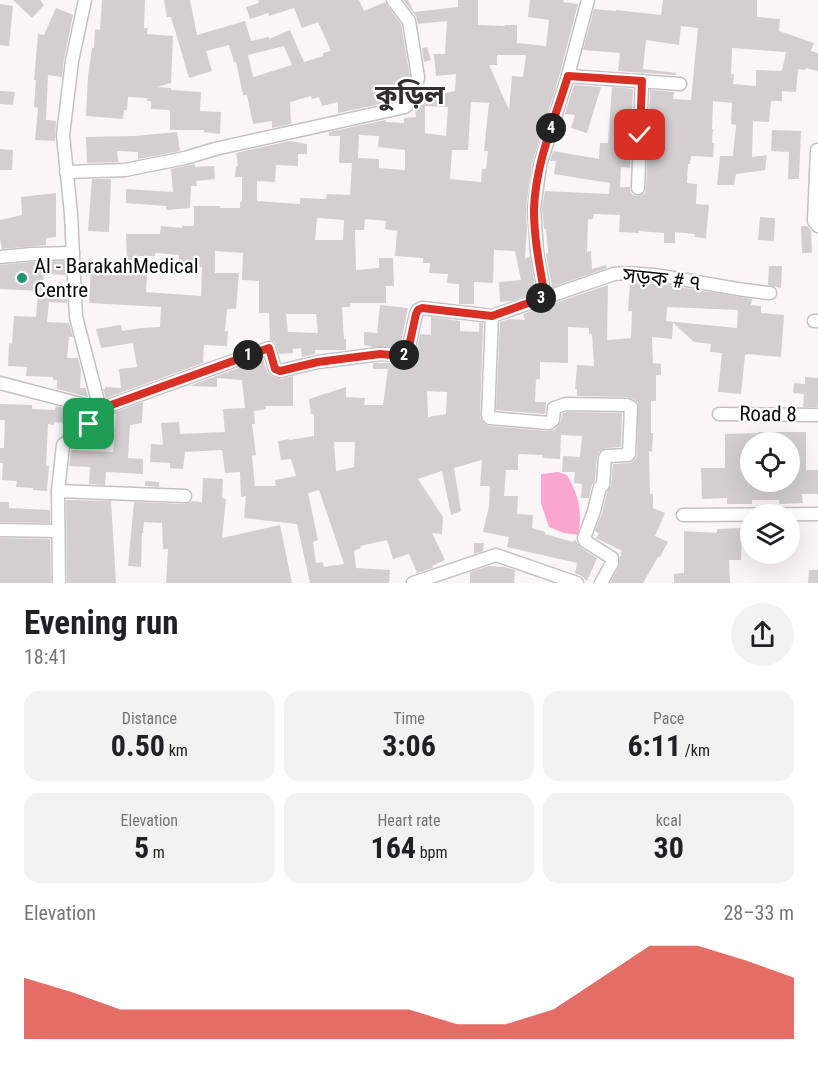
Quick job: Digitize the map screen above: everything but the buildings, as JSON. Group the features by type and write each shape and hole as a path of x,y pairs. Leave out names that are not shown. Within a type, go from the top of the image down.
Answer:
{"street":[{"path":"85,0 72,60 63,135 71,214 76,317 100,409"},
{"path":"66,172 124,170 145,166 184,158 215,148 405,107 414,99 418,77 409,21 393,0"},
{"path":"545,297 537,252 534,209 540,165 568,76 588,0"},
{"path":"568,76 680,84"},
{"path":"638,188 642,81"},
{"path":"817,150 814,222 818,226"},
{"path":"0,256 73,253"},
{"name":"সড়ক # ৭","path":"100,409 269,348 275,369 280,371 318,362 380,354 403,356 408,351 416,314 422,308 492,316 614,274 672,277 746,291 770,293"},
{"path":"492,316 488,416 490,418 549,423 553,420 554,408 566,404 627,405 631,407 629,454 606,456 603,483 584,538 585,541 612,558 612,563 601,583"},
{"path":"0,383 100,409"},
{"path":"59,583 58,491 63,445 89,424 100,409"},
{"name":"Road 8","path":"718,414 818,415"},
{"path":"58,491 185,496"},
{"path":"683,515 818,514"},
{"path":"0,530 58,531"},
{"path":"413,583 496,555 577,583"}],"shaded area":[{"path":"558,472 567,475 575,490 580,511 579,535 564,533 549,527 541,503 541,474"}],"place":[{"name":"Al - BarakahMedical Centre","path":"22,278"}],"district":[{"name":"কুড়িল","path":"410,95"}],"route":[{"path":"89,424 100,409 269,348 277,371 318,362 380,354 403,356 408,351 416,314 422,308 492,316 545,297 537,252 534,209 540,165 568,76 642,81 640,135"}]}
